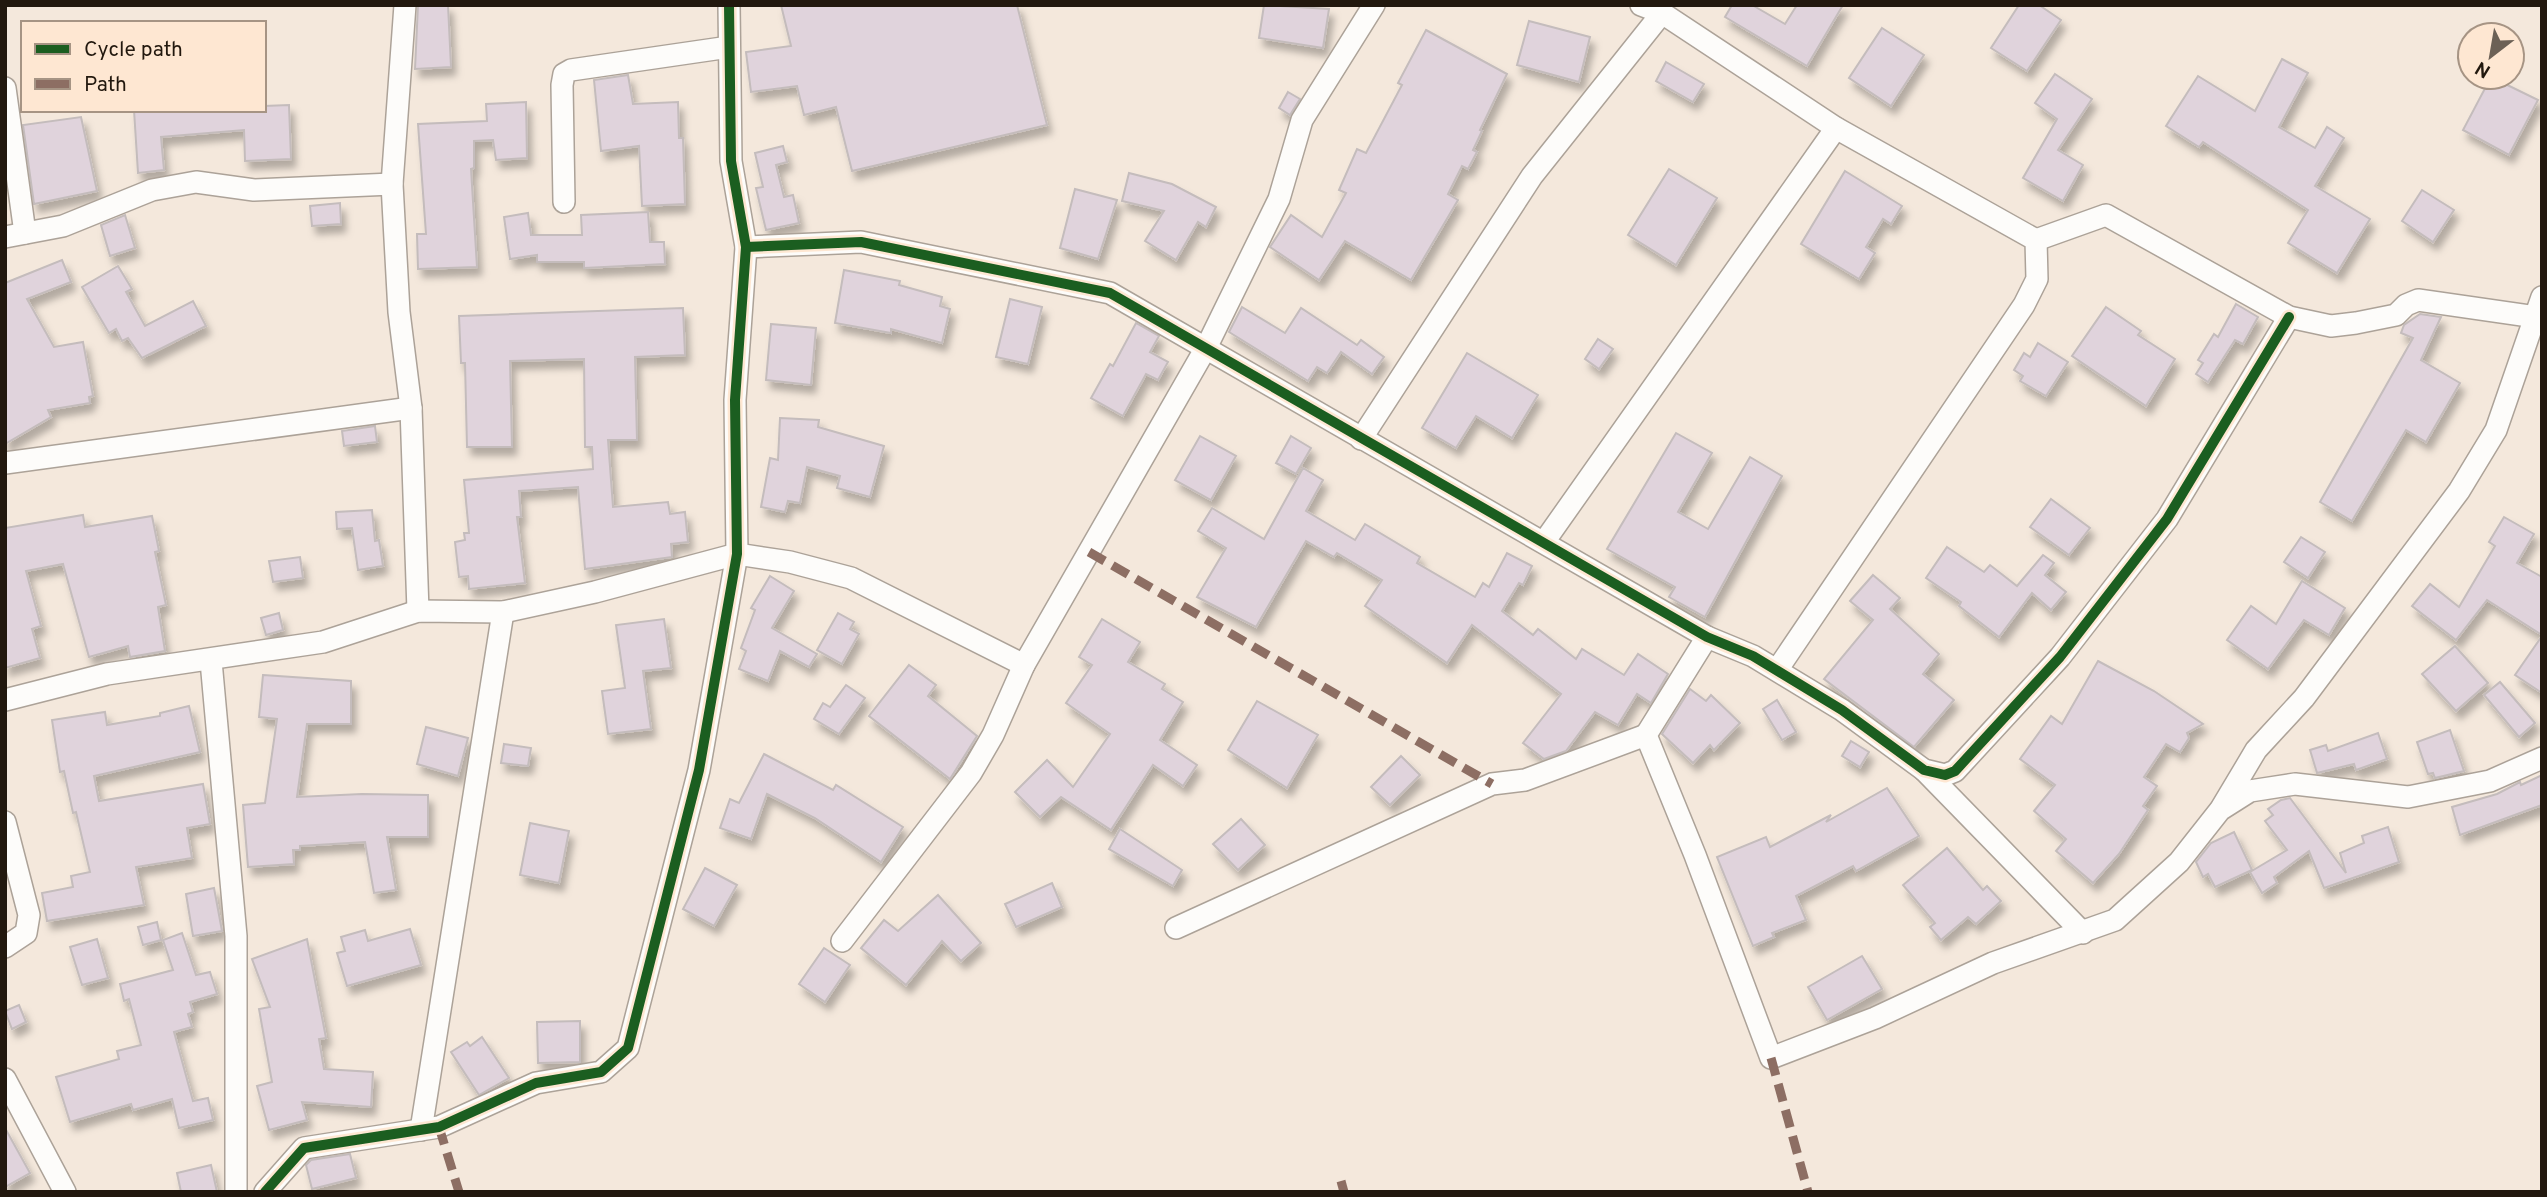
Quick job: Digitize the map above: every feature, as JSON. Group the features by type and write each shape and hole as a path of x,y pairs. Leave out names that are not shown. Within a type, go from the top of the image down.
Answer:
{"street":[{"path":"405,5 392,184 399,312 411,408 418,611"},
{"path":"265,1192 304,1148 439,1127 536,1083 601,1072 628,1048 699,770 737,554 735,400 746,247 731,161 729,5"},
{"path":"842,941 971,773 993,735 1024,665 1207,346 1279,199 1302,120 1374,5"},
{"path":"1641,5 1662,13 1836,128 2036,240 2106,215 2289,317 2331,326 2396,315 2406,305 2418,300 2539,307 2496,429 2459,491 2304,698 2256,750 2220,810 2179,862 2115,920 1993,963 1875,1018 1771,1058 1695,855 1646,735"},
{"path":"1361,439 1532,176 1662,13"},
{"path":"564,202 562,85 565,74 571,70 729,47"},
{"path":"5,88 15,235 63,226 152,190 196,182 254,190 392,184"},
{"path":"1544,542 1836,128"},
{"path":"1777,670 2025,305 2036,279 2036,240"},
{"path":"746,247 862,242 1110,293 1207,346 1361,439 1707,637 1754,656 1842,710 1924,770 2083,933"},
{"path":"1924,770 1945,775 1955,771 2060,657 2167,519 2289,317"},
{"path":"5,463 411,408"},
{"path":"5,700 107,674 211,661 323,642 418,611 503,611 595,592 737,554 790,562 851,578 1024,665"},
{"path":"421,1130 503,611"},
{"path":"1176,928 1492,784 1525,780 1646,735 1707,637"},
{"path":"211,661 236,936 236,1192"},
{"path":"2220,810 2250,791 2295,784 2407,797 2490,781 2542,758"},
{"path":"5,822 29,915 26,933 5,947"},
{"path":"5,1079 65,1192"}],"building":[{"path":"418,5 448,5 451,67 415,69"},
{"path":"781,5 1017,5 1047,125 852,171 836,107 804,115 797,86 751,92 746,52 791,46"},
{"path":"1264,5 1329,9 1323,48 1259,38"},
{"path":"1732,5 1752,5 1785,24 1797,5 1843,5 1807,66 1725,17"},
{"path":"2019,5 2039,5 2061,20 2027,71 1991,48"},
{"path":"1529,21 1590,37 1579,82 1517,65"},
{"path":"1882,28 1924,55 1891,106 1849,78"},
{"path":"1426,30 1507,74 1480,130 1482,131 1473,150 1477,152 1468,169 1462,166 1448,194 1458,200 1411,280 1345,241 1319,280 1270,247 1291,215 1322,237 1346,193 1339,190 1357,149 1366,153 1402,85 1398,83"},
{"path":"2282,59 2308,73 2279,127 2315,148 2327,127 2344,138 2315,186 2370,219 2337,273 2288,243 2308,210 2203,142 2199,147 2166,126 2198,76 2255,111"},
{"path":"1666,62 1704,84 1693,102 1656,81"},
{"path":"2055,74 2092,99 2058,150 2083,165 2063,201 2023,178 2057,119 2035,103"},
{"path":"628,75 633,104 678,102 679,138 683,138 685,204 642,206 639,146 601,151 594,80"},
{"path":"2484,91 2520,91 2538,100 2509,155 2463,130"},
{"path":"1288,92 1300,99 1290,115 1279,108"},
{"path":"526,102 527,158 496,160 493,140 474,141 474,168 471,169 477,267 418,269 417,234 426,234 418,124 487,121 486,104"},
{"path":"289,105 291,159 245,161 244,130 161,137 164,170 138,173 134,112 266,112 266,106"},
{"path":"81,117 97,191 34,204 23,125"},
{"path":"783,146 787,162 776,165 784,197 793,195 799,223 766,230 756,188 763,187 755,153"},
{"path":"1669,169 1717,198 1676,265 1628,235"},
{"path":"1845,171 1902,206 1891,224 1883,219 1866,247 1875,253 1859,279 1801,244"},
{"path":"1129,173 1172,184 1216,207 1206,227 1198,222 1176,260 1145,241 1164,211 1122,201"},
{"path":"1075,189 1117,200 1098,259 1060,248"},
{"path":"2422,190 2454,210 2433,242 2402,221"},
{"path":"340,203 341,224 312,226 310,206"},
{"path":"648,212 650,242 664,242 665,264 584,268 584,262 537,262 537,255 510,259 504,217 528,213 531,235 582,235 581,215"},
{"path":"125,215 135,248 110,256 101,225"},
{"path":"62,260 71,282 27,299 54,347 83,342 93,396 89,397 90,403 48,410 51,417 5,444 5,283"},
{"path":"118,266 132,289 126,292 145,326 193,301 206,326 142,358 128,338 122,341 116,329 109,333 82,287"},
{"path":"844,270 900,281 899,285 942,297 940,306 950,309 942,343 891,329 891,333 835,323"},
{"path":"1010,299 1042,307 1028,364 996,357"},
{"path":"2236,304 2258,317 2243,344 2235,340 2208,382 2196,374 2203,363 2198,360 2214,334 2218,337"},
{"path":"1242,307 1285,333 1301,308 1357,345 1361,340 1384,357 1372,374 1341,352 1327,373 1317,367 1308,381 1229,332"},
{"path":"2106,307 2141,331 2138,335 2175,359 2146,406 2072,356"},
{"path":"683,308 685,355 635,357 637,440 608,440 613,507 668,502 670,514 685,512 688,542 671,544 672,557 585,569 578,487 519,491 521,517 517,517 525,583 469,589 468,576 459,577 455,542 465,540 464,533 469,533 464,480 593,469 592,447 585,447 584,359 510,361 512,447 467,447 465,363 461,363 459,316"},
{"path":"2420,314 2441,317 2421,360 2460,383 2426,442 2406,430 2352,521 2320,502 2413,338 2401,333 2404,325"},
{"path":"1136,323 1159,336 1150,352 1168,362 1158,380 1146,374 1123,416 1091,398 1110,364 1113,366"},
{"path":"771,324 816,328 811,385 766,380"},
{"path":"1598,339 1613,349 1599,369 1585,359"},
{"path":"2038,343 2068,362 2046,396 2020,381 2023,376 2014,370 2024,353 2030,357"},
{"path":"1467,353 1538,395 1512,438 1476,416 1456,448 1422,428"},
{"path":"780,418 819,420 818,427 884,446 870,497 837,488 840,476 807,467 800,503 788,501 785,512 761,507 770,458 778,460"},
{"path":"375,426 377,442 344,446 342,431"},
{"path":"1676,433 1712,453 1678,512 1708,529 1750,457 1782,476 1705,617 1669,597 1675,587 1607,549"},
{"path":"1200,436 1236,456 1211,500 1175,480"},
{"path":"1291,436 1311,448 1296,474 1276,463"},
{"path":"1303,468 1323,480 1306,511 1355,540 1365,524 1420,557 1417,563 1475,597 1483,583 1489,587 1507,553 1532,566 1523,585 1519,583 1502,611 1533,635 1538,629 1576,659 1582,649 1624,675 1638,654 1668,674 1651,703 1637,694 1618,725 1595,712 1566,751 1544,759 1523,743 1561,694 1472,625 1447,663 1365,606 1382,580 1337,553 1334,557 1306,541 1256,627 1197,597 1226,548 1198,531 1212,508 1264,539"},
{"path":"2051,499 2090,528 2069,555 2030,527"},
{"path":"372,510 375,541 379,540 383,566 358,570 352,528 337,529 336,512"},
{"path":"83,515 85,527 152,516 159,551 155,552 166,605 158,607 165,651 130,657 128,646 89,657 63,564 26,571 41,626 32,629 40,658 5,668 5,528"},
{"path":"2504,517 2534,534 2517,563 2542,577 2542,635 2487,600 2456,640 2412,606 2430,584 2459,607 2495,546 2489,542"},
{"path":"2301,537 2325,552 2308,578 2284,562"},
{"path":"1947,547 1984,572 1990,565 2017,586 2043,555 2054,563 2045,575 2066,592 2051,610 2032,593 1999,637 1959,606 1961,602 1926,578"},
{"path":"300,557 303,578 273,582 269,561"},
{"path":"1873,575 1900,598 1890,609 1939,654 1923,674 1954,700 1914,747 1824,679 1873,620 1850,601"},
{"path":"770,576 794,591 772,628 817,654 809,667 780,651 768,681 739,669 746,651 741,648 755,610 751,608"},
{"path":"2302,581 2345,608 2329,635 2304,620 2268,669 2227,640 2251,606 2276,624"},
{"path":"279,613 283,630 266,635 261,618"},
{"path":"838,613 854,622 850,629 859,634 842,664 817,650"},
{"path":"664,619 671,668 643,671 651,729 608,734 602,691 625,688 616,625"},
{"path":"1102,619 1140,642 1128,662 1165,684 1162,689 1183,702 1160,740 1197,765 1183,786 1153,765 1111,830 1061,797 1040,817 1015,792 1047,760 1073,787 1110,734 1066,703 1092,665 1079,657"},
{"path":"2542,636 2542,693 2515,675"},
{"path":"2455,646 2488,683 2456,711 2422,674"},
{"path":"2098,661 2154,691 2203,724 2187,733 2189,738 2180,752 2166,744 2144,777 2157,786 2143,806 2148,810 2119,854 2093,883 2056,851 2066,839 2034,811 2055,785 2020,759 2051,716 2062,724"},
{"path":"909,665 936,685 928,696 977,736 950,779 869,716"},
{"path":"263,675 351,681 351,724 307,724 297,797 428,795 428,837 387,837 396,890 374,893 365,842 300,846 300,850 293,850 294,864 248,867 243,805 265,803 277,719 259,717"},
{"path":"2500,682 2535,723 2519,737 2484,695"},
{"path":"846,685 865,698 839,734 814,719 823,703 830,707"},
{"path":"1690,689 1706,701 1711,695 1740,723 1714,750 1710,745 1693,763 1662,734"},
{"path":"1777,700 1796,732 1782,740 1763,709"},
{"path":"1257,701 1318,735 1287,788 1228,750"},
{"path":"189,706 200,752 94,776 99,801 203,784 210,824 187,828 192,858 136,867 144,905 47,921 42,893 73,887 71,876 90,872 64,771 60,772 52,720 105,712 107,725 160,716 160,713"},
{"path":"426,727 468,738 458,776 417,764"},
{"path":"2450,730 2464,771 2435,778 2433,773 2428,774 2417,742"},
{"path":"2378,733 2387,759 2356,770 2354,764 2317,773 2310,750 2326,745 2328,751"},
{"path":"1851,741 1869,752 1860,767 1842,756"},
{"path":"504,744 531,748 528,766 501,763"},
{"path":"764,754 833,790 836,785 903,827 881,862 815,818 767,794 751,839 720,828 730,799 739,803"},
{"path":"1401,756 1420,775 1390,805 1371,787"},
{"path":"2542,775 2542,805 2460,835 2452,807 2497,794 2520,782 2521,785"},
{"path":"1887,788 1919,836 1856,871 1853,866 1796,896 1806,920 1772,933 1774,937 1753,946 1717,857 1766,837 1770,847 1831,815 1826,822"},
{"path":"2290,798 2346,873 2340,853 2364,843 2362,836 2388,827 2399,862 2324,888 2309,851 2274,877 2277,883 2262,893 2250,872 2287,850 2265,821 2273,815 2268,809 2281,800"},
{"path":"1241,819 1265,845 1238,870 1213,844"},
{"path":"530,823 569,831 559,883 520,875"},
{"path":"1120,829 1182,870 1173,886 1109,849"},
{"path":"2234,832 2252,870 2215,887 2208,874 2203,877 2196,862 2211,843"},
{"path":"1947,848 1983,890 1987,886 2001,901 1976,924 1968,917 1941,940 1930,927 1935,923 1903,885"},
{"path":"705,868 737,885 714,926 683,909"},
{"path":"1052,883 1062,907 1016,927 1005,904"},
{"path":"214,888 222,931 193,936 186,894"},
{"path":"938,895 981,943 961,961 942,941 906,985 861,948 884,920 898,931"},
{"path":"157,922 161,940 143,945 138,927"},
{"path":"410,929 421,965 347,986 337,953 345,951 341,937 365,930 368,941"},
{"path":"182,933 196,975 210,972 217,994 190,1002 193,1012 188,1014 192,1027 174,1032 193,1101 208,1098 213,1120 179,1128 172,1099 133,1110 131,1104 70,1122 56,1077 119,1059 117,1051 141,1045 129,999 124,1001 120,984 173,970 163,940"},
{"path":"97,939 108,978 82,985 70,947"},
{"path":"307,939 326,1038 319,1039 324,1069 373,1072 371,1107 302,1102 307,1120 269,1130 257,1086 272,1082 259,1009 270,1007 252,959"},
{"path":"824,948 850,965 825,1002 799,984"},
{"path":"1862,956 1882,989 1827,1020 1808,987"},
{"path":"19,1005 26,1022 12,1029 5,1011"},
{"path":"580,1021 580,1062 538,1063 537,1022"},
{"path":"482,1037 509,1078 479,1095 451,1052 467,1042 470,1046"},
{"path":"5,1128 30,1173 5,1187"},
{"path":"350,1154 356,1178 312,1189 306,1165 311,1160"},
{"path":"211,1165 217,1192 181,1192 177,1173"}],"marked path":[{"path":"1089,552 1492,784"},
{"path":"1771,1058 1808,1192"},
{"path":"439,1127 459,1192"},
{"path":"1341,1181 1344,1192"}],"cycle path":[{"path":"265,1192 304,1148 439,1127 536,1083 601,1072 628,1048 699,770 737,554 735,400 746,247 731,161 729,5"},
{"path":"746,247 861,242 1110,293 1707,637 1753,656 1842,710 1924,770 1945,775 1955,771 2060,657 2167,519 2289,317"}]}
